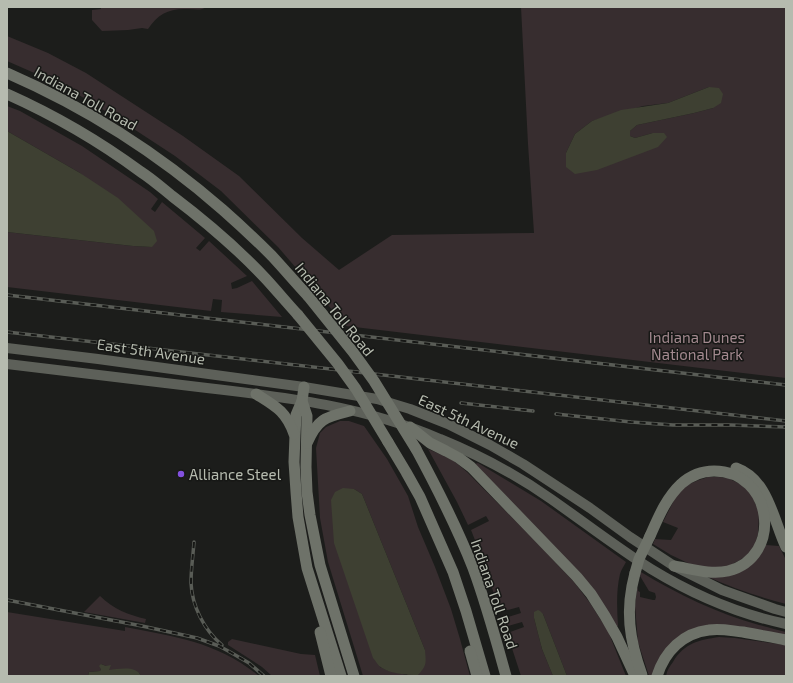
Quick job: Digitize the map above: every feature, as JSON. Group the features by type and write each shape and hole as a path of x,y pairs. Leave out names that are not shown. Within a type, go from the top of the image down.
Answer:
{"highway":[{"name":"Indiana Toll Road","path":"7,73 33,84 75,106 126,137 184,178 241,226 271,255 308,296 374,381 416,449 456,528 472,567 507,676"},
{"path":"7,94 65,123 107,149 146,176 192,211 220,235 266,279 298,315 338,364 356,389 420,497 453,572 466,610 485,676"},
{"path":"304,387 302,401 296,415 295,435 294,462 298,517 307,568 341,676"},
{"path":"256,394 276,407 285,415 295,435"},
{"path":"302,401 307,416 306,467 310,515 320,566 354,676"},
{"path":"306,445 312,432 320,422 327,417 350,411"},
{"path":"410,427 430,444 453,454 471,467 572,571 591,594 605,616 637,674"},
{"path":"637,674 636,659 629,624 632,571 640,559 647,534 661,498 669,486 684,472 706,464 718,464 727,465 749,475 758,483 769,502 786,547"},
{"path":"647,534 668,500 681,484 698,474 707,471 727,472 737,476 752,488 762,504 765,527 763,538 758,550 749,560 729,571 716,573 674,566"},
{"path":"302,540 308,540 316,572 334,627 342,638"},
{"path":"316,596 317,619 331,676"},
{"path":"466,610 469,646 477,676"},
{"path":"657,676 672,648 685,638 698,632 710,629 726,630 786,640"}],"main road":[{"name":"East 5th Avenue","path":"7,348 304,387 377,399 410,409 448,424 490,445 523,464 674,566 722,590 786,612"},
{"name":"East 5th Avenue","path":"7,364 256,394 302,401 390,420 441,439 481,457 550,498 644,564 693,592 750,615 786,624"}],"green space":[{"path":"101,7 206,7 200,9 181,9 170,11 156,19 148,29 142,28 102,31 92,20 92,10 101,9"},
{"name":"Indiana Dunes National Park","path":"521,7 786,7 786,378 346,326 278,247 221,191 175,156 120,120 64,86 7,61 7,36 48,53 86,73 183,136 239,176 302,238 339,270 392,235 534,233","holes":["709,87 713,108 637,125 630,131 630,136 635,138 653,133 566,167 566,153 575,134 592,121 643,106 668,103"]},
{"path":"7,106 20,111 82,146 150,192 158,199 151,209 155,212 162,202 205,238 196,248 200,251 209,241 247,276 231,283 232,289 252,281 282,317 221,312 222,300 213,299 211,311 7,287 7,232 152,247 80,173 7,131"},
{"path":"340,421 349,421 364,426 387,459 408,496 418,527 451,609 470,676 363,676 328,562 320,518 316,448 320,433 326,427","holes":["354,489 362,494 425,650 407,675 389,671 380,667"]},
{"path":"428,449 454,461 467,472 574,582 608,631 626,676 567,676 543,614 534,612 534,618 542,649 553,676 521,676 507,633 524,627 522,622 505,627 502,619 521,613 519,607 500,612 471,530 489,521 486,516 468,525"},
{"path":"478,463 541,501 626,562 620,572 618,587 618,626 616,626 474,464"},
{"path":"708,477 728,478 742,485 750,492 759,512 758,534 755,544 749,554 729,566 717,569 692,565 653,544 655,539 671,540 678,528 663,522 674,500 682,489 691,483"},
{"path":"766,545 779,546 786,560 786,604 746,592 708,577 727,576 742,571 755,561"},
{"path":"641,572 698,603 743,620 786,632 786,636 700,628 653,676 649,676 638,642 635,606 637,588 640,592 640,597 655,600 656,597 655,593 649,591 640,576"},
{"path":"100,596 110,605 122,611 133,616 146,619 145,623 84,612"},
{"path":"7,612 125,631 125,627 196,642 228,655 259,676 141,676 139,673 109,670 106,666 101,664 100,671 89,672 88,676 7,676"},
{"path":"719,637 786,645 786,676 666,676 669,668 682,650 699,641"},
{"path":"232,639 301,654 315,655 320,676 272,676 262,667 228,645 228,642"}],"shaded area":[{"path":"709,87 719,88 723,94 721,103 713,108 637,125 630,131 630,136 635,138 653,133 664,133 667,137 658,147 597,170 575,174 566,167 566,153 575,134 592,121 621,110 668,103"},
{"path":"7,131 80,173 118,198 154,231 157,241 152,247 133,246 7,232"},
{"path":"343,488 354,489 362,494 425,650 425,664 418,675 390,672 378,665 373,658 334,543 331,500 335,492"},
{"path":"538,610 543,614 567,676 553,676 542,649 534,618 534,612"},
{"path":"101,664 106,666 111,665 109,670 135,670 141,676 88,676 89,672 100,671 101,669 99,666"}],"railway":[{"path":"7,295 786,385"},
{"path":"7,332 786,421"},
{"path":"461,403 533,411"},
{"path":"556,414 673,425 786,427"},
{"path":"194,542 191,583 194,600 200,617 210,632 222,645"},
{"path":"7,600 197,638 219,646 230,652 249,663 264,676"}],"place":[{"name":"Alliance Steel","path":"181,474"}]}
